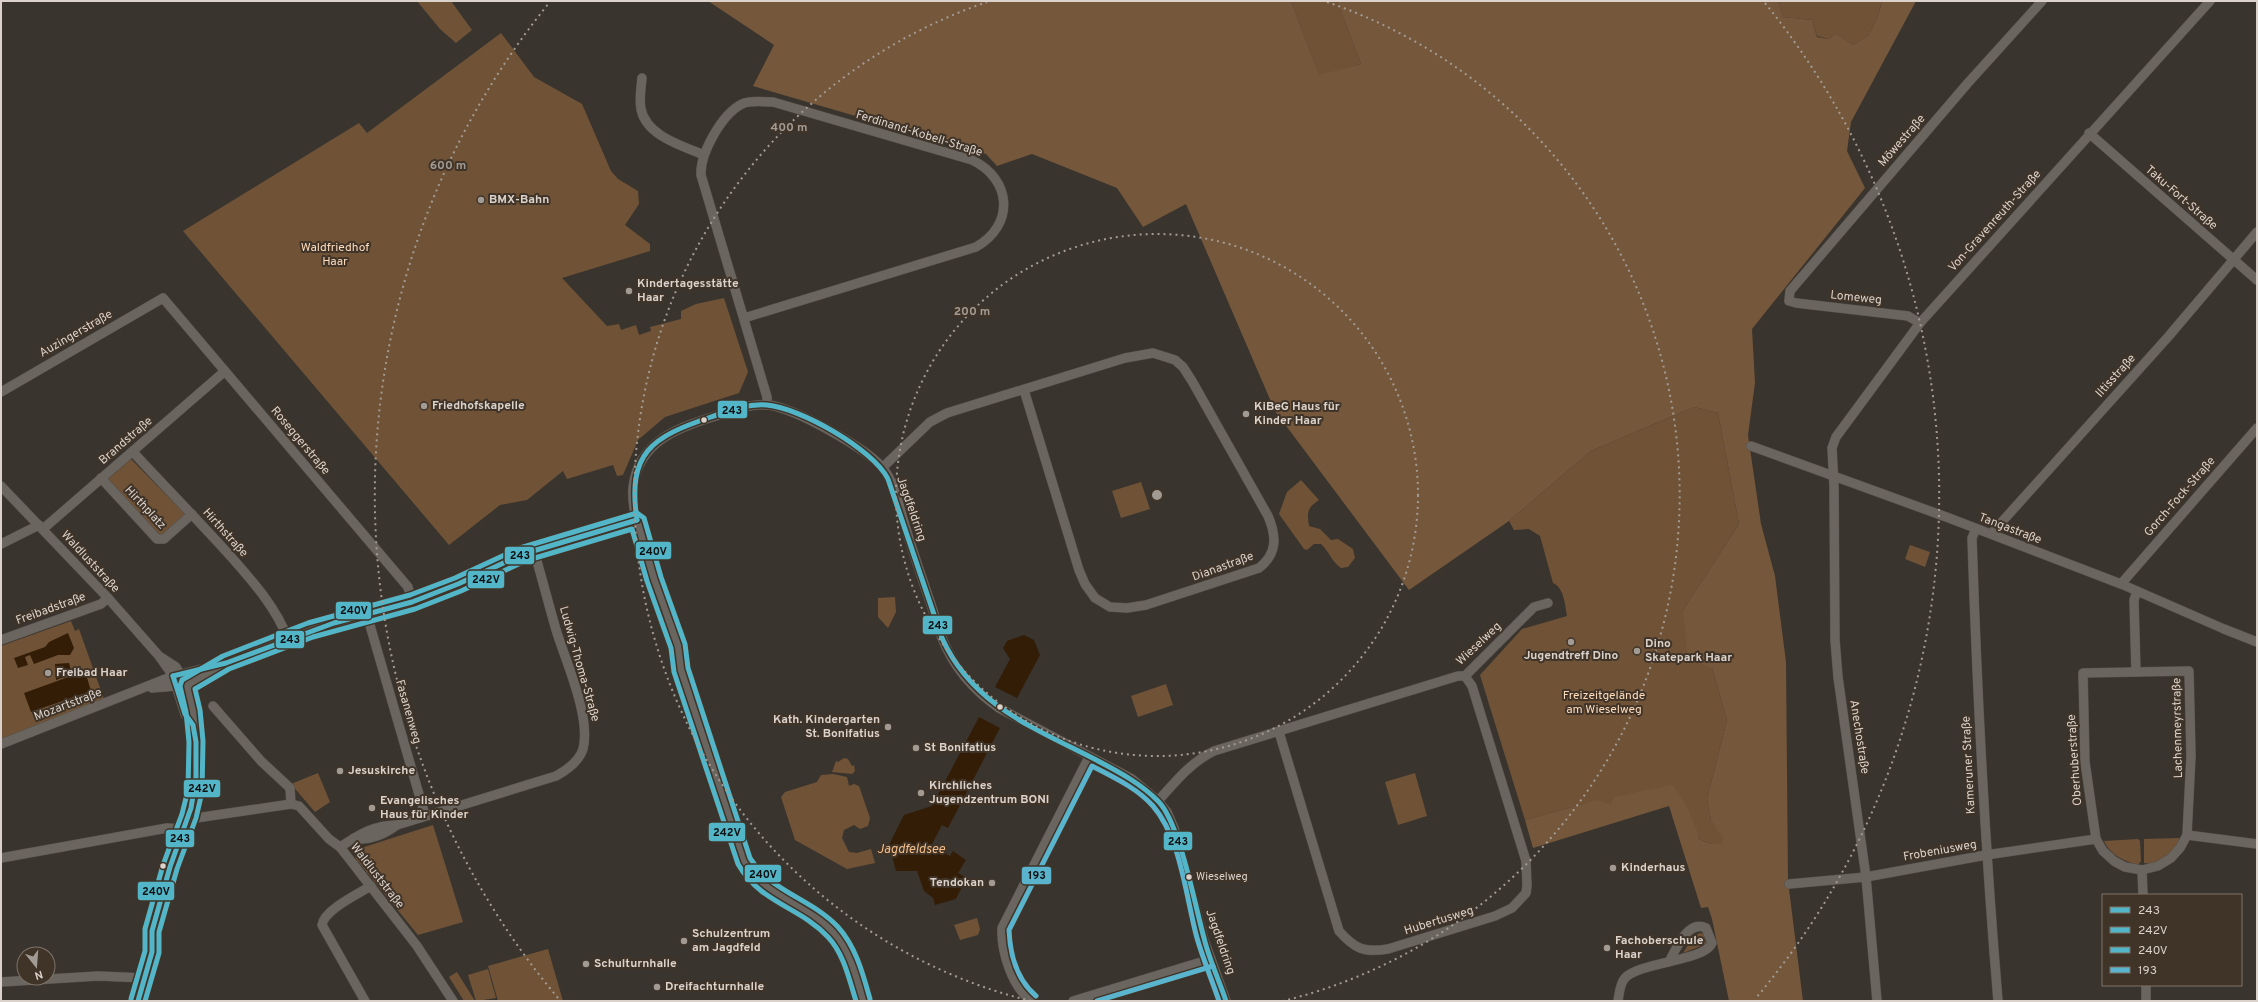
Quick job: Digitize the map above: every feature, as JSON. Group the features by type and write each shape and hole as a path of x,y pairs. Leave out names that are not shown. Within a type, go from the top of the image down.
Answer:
{"street":[{"name":"Möwestraße","path":"1789,301 1790,291 1794,283 2042,1"},
{"name":"Von-Gravenreuth-Straße","path":"1833,475 1832,448 1836,437 1920,323 2089,133 2210,1"},
{"path":"642,78 640,99 641,111 649,125 674,142 704,155"},
{"name":"Ferdinand-Kobell-Straße","path":"744,318 976,248 986,242 996,230 1003,210 1004,197 994,175 985,166 972,160 773,102 746,102 732,110 724,118 704,155 701,169 702,181 767,397 767,405"},
{"name":"Taku-Fort-Straße","path":"2089,133 2257,280"},
{"name":"Iltisstraße","path":"1991,534 2168,337 2257,232"},
{"name":"Roseggerstraße","path":"163,298 408,587 412,602"},
{"name":"Auzingerstraße","path":"1,392 163,298"},
{"name":"Lomeweg","path":"1789,301 1908,316 1920,323"},
{"name":"Dianastraße","path":"882,468 930,422 947,413 1139,354 1153,353 1175,360 1192,381 1268,516 1274,530 1275,542 1273,552 1268,561 1259,568 1146,605 1127,608 1110,607 1095,598 1079,570 1024,390"},
{"name":"Brandstraße","path":"1,544 41,527 133,452 225,371"},
{"name":"Jagdfeldring","path":"863,1001 848,954 833,932 819,920 762,884 746,866 684,677 678,646 654,579 633,502 635,476 640,462 655,442 681,427 747,406 767,405 789,410 868,455 882,468 894,493 942,638 956,667 974,688 999,708 1132,779 1158,801 1167,812 1174,828 1211,959 1226,1001"},
{"name":"Gorch-Fock-Straße","path":"2121,584 2257,428"},
{"name":"Tangastraße","path":"1751,446 1833,475 2121,584 2257,642"},
{"name":"Hirthstraße","path":"133,452 192,514 263,594 284,627 288,639"},
{"name":"Anechostraße","path":"1833,475 1833,579 1838,677 1866,877 1877,1001"},
{"name":"Hirthplatz","path":"101,478 157,539 164,539 192,514"},
{"name":"Waldluststraße","path":"1,486 108,598 180,681"},
{"name":"Mozartstraße","path":"1,744 143,689 180,681 288,639 334,623 412,602 534,551 637,520"},
{"name":"Kameruner Straße","path":"1976,529 1972,538 1986,855 1998,1001"},
{"name":"Ludwig-Thoma-Straße","path":"340,847 366,830 386,825 397,825 425,815 556,776 567,770 576,760 582,750 585,729 584,722 534,551"},
{"path":"2136,591 2134,600 2136,672"},
{"name":"Freibadstraße","path":"1,640 101,604 108,598"},
{"name":"Wieselweg","path":"1158,801 1201,757 1214,751 1458,676 1465,676 1534,607 1548,603"},
{"name":"Fasanenweg","path":"367,615 425,815"},
{"name":"Lachenmeyrstraße","path":"2136,672 2189,671 2192,756 2187,835 2180,848 2171,858 2158,866 2142,870"},
{"name":"Oberhuberstraße","path":"2136,672 2083,674 2085,762 2096,840 2103,851 2114,861 2125,867 2142,870"},
{"name":"Hubertusweg","path":"1279,732 1339,931 1348,942 1360,950 1376,951 1388,949 1506,912 1512,908 1526,893 1526,861 1472,686 1465,676"},
{"path":"138,1001 152,952 152,930 182,829 188,816 196,777 196,742 193,725 193,711 180,681"},
{"path":"188,816 196,818 292,804 290,788 260,761 213,706"},
{"path":"1032,1001 1025,996 1015,984 1001,938 1002,928 1089,756"},
{"name":"Waldluststraße","path":"292,804 299,806 329,839 340,847 416,946 453,1001"},
{"path":"1,858 167,828 182,829"},
{"path":"2187,835 2257,844"},
{"name":"Frobeniusweg","path":"1789,884 1866,877 1986,855 2096,840"},
{"path":"2142,870 2143,894"},
{"path":"365,1001 322,925 323,921 330,912 371,886"},
{"path":"1618,1001 1624,978 1632,973 1669,962 1707,950 1712,943 1706,928 1701,925 1695,926 1686,934 1669,962"},
{"path":"1073,1001 1211,959"},
{"path":"1,982 98,976 145,978"},
{"path":"2146,986 2146,1001"}],"green space":[{"path":"417,1 451,1 472,30 456,43 440,29"},
{"path":"1291,1 1337,1 1361,64 1319,76"},
{"path":"1778,1 1882,1 1878,16 1868,36 1853,45 1836,33 1829,39 1817,36 1812,20 1783,17"},
{"name":"Waldfriedhof Haar","path":"501,33 534,77 582,104 611,171 618,179 638,191 639,204 625,225 650,244 650,251 562,278 607,326 619,324 621,330 636,325 639,335 651,331 650,327 681,319 681,311 696,304 724,298 748,372 739,393 665,417 638,440 623,475 617,476 613,465 567,479 563,471 527,500 500,505 449,545 183,231 359,123 367,133"},
{"name":"Freizeitgelände am Wieselweg","path":"1694,407 1718,413 1739,524 1683,610 1712,668 1727,720 1707,799 1711,821 1724,838 1721,844 1711,844 1699,839 1683,802 1611,805 1584,804 1525,820 1480,675 1522,629 1567,616 1562,592 1557,585 1553,583 1540,536 1529,529 1514,530 1509,521 1591,451"},
{"path":"131,459 185,514 163,535 158,535 107,480"},
{"path":"1301,480 1319,500 1310,508 1308,517 1309,526 1320,529 1331,540 1338,539 1353,549 1355,558 1348,567 1341,568 1321,544 1314,544 1307,550 1304,549 1279,514 1287,492"},
{"path":"1141,482 1150,509 1121,518 1112,491"},
{"path":"1910,545 1930,552 1925,567 1905,559"},
{"path":"895,597 896,612 888,628 878,617 878,598"},
{"name":"Freibad Haar","path":"71,621 75,631 79,629 104,699 1,739 1,646"},
{"path":"1166,684 1173,705 1138,717 1131,696"},
{"path":"844,758 848,759 852,766 854,765 855,771 852,774 832,772 836,761 838,762"},
{"path":"318,773 330,802 315,812 291,784"},
{"path":"1415,773 1427,816 1398,825 1385,782"},
{"path":"833,774 847,777 849,786 854,784 859,786 870,818 868,826 860,829 854,825 844,830 842,838 849,852 857,853 871,849 875,863 847,869 795,840 781,797 785,792 817,782 821,775"},
{"path":"433,825 463,922 418,935 356,859 355,852 358,849"},
{"path":"2179,838 2175,848 2161,860 2144,863 2144,839"},
{"path":"2138,839 2140,841 2141,861 2138,865 2118,857 2110,850 2104,841"},
{"path":"977,918 980,929 978,935 960,940 954,925"},
{"path":"1701,933 1704,934 1706,944 1683,953 1694,935"},
{"path":"548,949 563,1001 498,1001 488,966"},
{"path":"488,969 496,998 476,1001 468,975"},
{"path":"457,972 475,1001 464,1001 449,977"}],"shaded area":[{"path":"708,1 1291,1 1319,75 1361,64 1337,1 1778,1 1783,17 1812,20 1817,37 1829,39 1836,33 1853,45 1868,36 1878,16 1882,1 1916,1 1851,122 1847,151 1865,188 1752,329 1755,383 1748,435 1761,524 1775,576 1786,662 1788,881 1803,1001 1729,1001 1712,919 1708,907 1701,908 1669,806 1533,848 1525,820 1598,800 1611,805 1614,797 1672,785 1680,795 1688,810 1696,827 1699,839 1711,844 1721,844 1723,838 1711,821 1707,799 1727,720 1712,668 1688,659 1683,610 1739,524 1718,413 1694,407 1591,451 1509,521 1409,590 1275,411 1186,204 1143,227 1117,188 1032,154 997,166 986,154 753,86 774,45"}],"water":[{"path":"68,633 74,648 70,655 58,655 34,664 30,655 25,657 28,665 18,668 14,658 45,647 49,642"},
{"path":"1024,635 1034,640 1040,655 1017,698 995,687 1010,659 1003,648 1007,641"},
{"path":"69,663 72,674 56,680 55,664"},
{"path":"85,671 91,691 31,712 24,693"},
{"name":"Jagdfeldsee","path":"979,717 1000,728 948,828 942,825 931,846 950,856 953,851 966,860 958,873 966,878 956,899 935,905 933,898 924,891 917,871 896,871 889,845 904,815 932,806"}],"transit line":[{"name":"243","path":"637,520 635,497 636,478 640,463 648,451 659,441 673,432 690,424 738,408 753,405 767,405 798,414 834,432 852,443 867,455 880,467 888,479 942,638 955,662 971,682 989,699 1009,714 1116,770 1130,779 1145,789 1158,801 1166,812 1180,846 1206,946 1226,1001"},
{"name":"240V","path":"131,999 145,951 145,929 163,865 182,814 188,790 189,742 186,712 180,686 182,680 223,656 308,623 410,595 455,578 520,548 637,513 644,518 661,577 685,644 688,668 750,858 759,870 769,879 828,917 838,927 850,943 862,971 870,999"},
{"name":"243","path":"173,676 226,663 334,623 412,602 458,584 523,554 637,520"},
{"name":"242V","path":"145,1001 159,953 159,932 177,869 196,818 202,792 203,741 200,710 195,689 229,669 313,637 415,609 461,591 525,561 632,529 647,581 671,648 674,672 738,864 747,877 769,897 805,918 828,937 834,944 842,959 856,1001"},
{"name":"243","path":"138,1001 152,952 152,931 170,867 191,808 196,777 196,742 193,725 185,714 173,676"},
{"name":"193","path":"1036,996 1029,990 1019,974 1013,957 1009,930 1092,766 1124,783 1140,794 1153,806 1162,819 1170,834 1176,851 1197,938 1219,1001"},
{"name":"193","path":"1097,1001 1213,966"}],"place":[{"name":"BMX-Bahn","path":"481,200"},
{"name":"Kindertagesstätte Haar","path":"629,291"},
{"name":"Friedhofskapelle","path":"424,406"},
{"name":"KiBeG Haus für Kinder Haar","path":"1246,414"},
{"name":"Jugendtreff Dino","path":"1571,642"},
{"name":"Dino Skatepark Haar","path":"1637,651"},
{"name":"Freibad Haar","path":"48,673"},
{"name":"Kath. Kindergarten St. Bonifatius","path":"888,727"},
{"name":"St Bonifatius","path":"916,748"},
{"name":"Jesuskirche","path":"340,771"},
{"name":"Kirchliches Jugendzentrum BONI","path":"921,793"},
{"name":"Evangelisches Haus für Kinder","path":"372,808"},
{"name":"Kinderhaus","path":"1613,868"},
{"name":"Wieselweg","path":"1189,877"},
{"name":"Tendokan","path":"992,883"},
{"name":"Schulzentrum am Jagdfeld","path":"684,941"},
{"name":"Fachoberschule Haar","path":"1607,948"},
{"name":"Schulturnhalle","path":"586,964"},
{"name":"Dreifachturnhalle","path":"657,987"}]}
